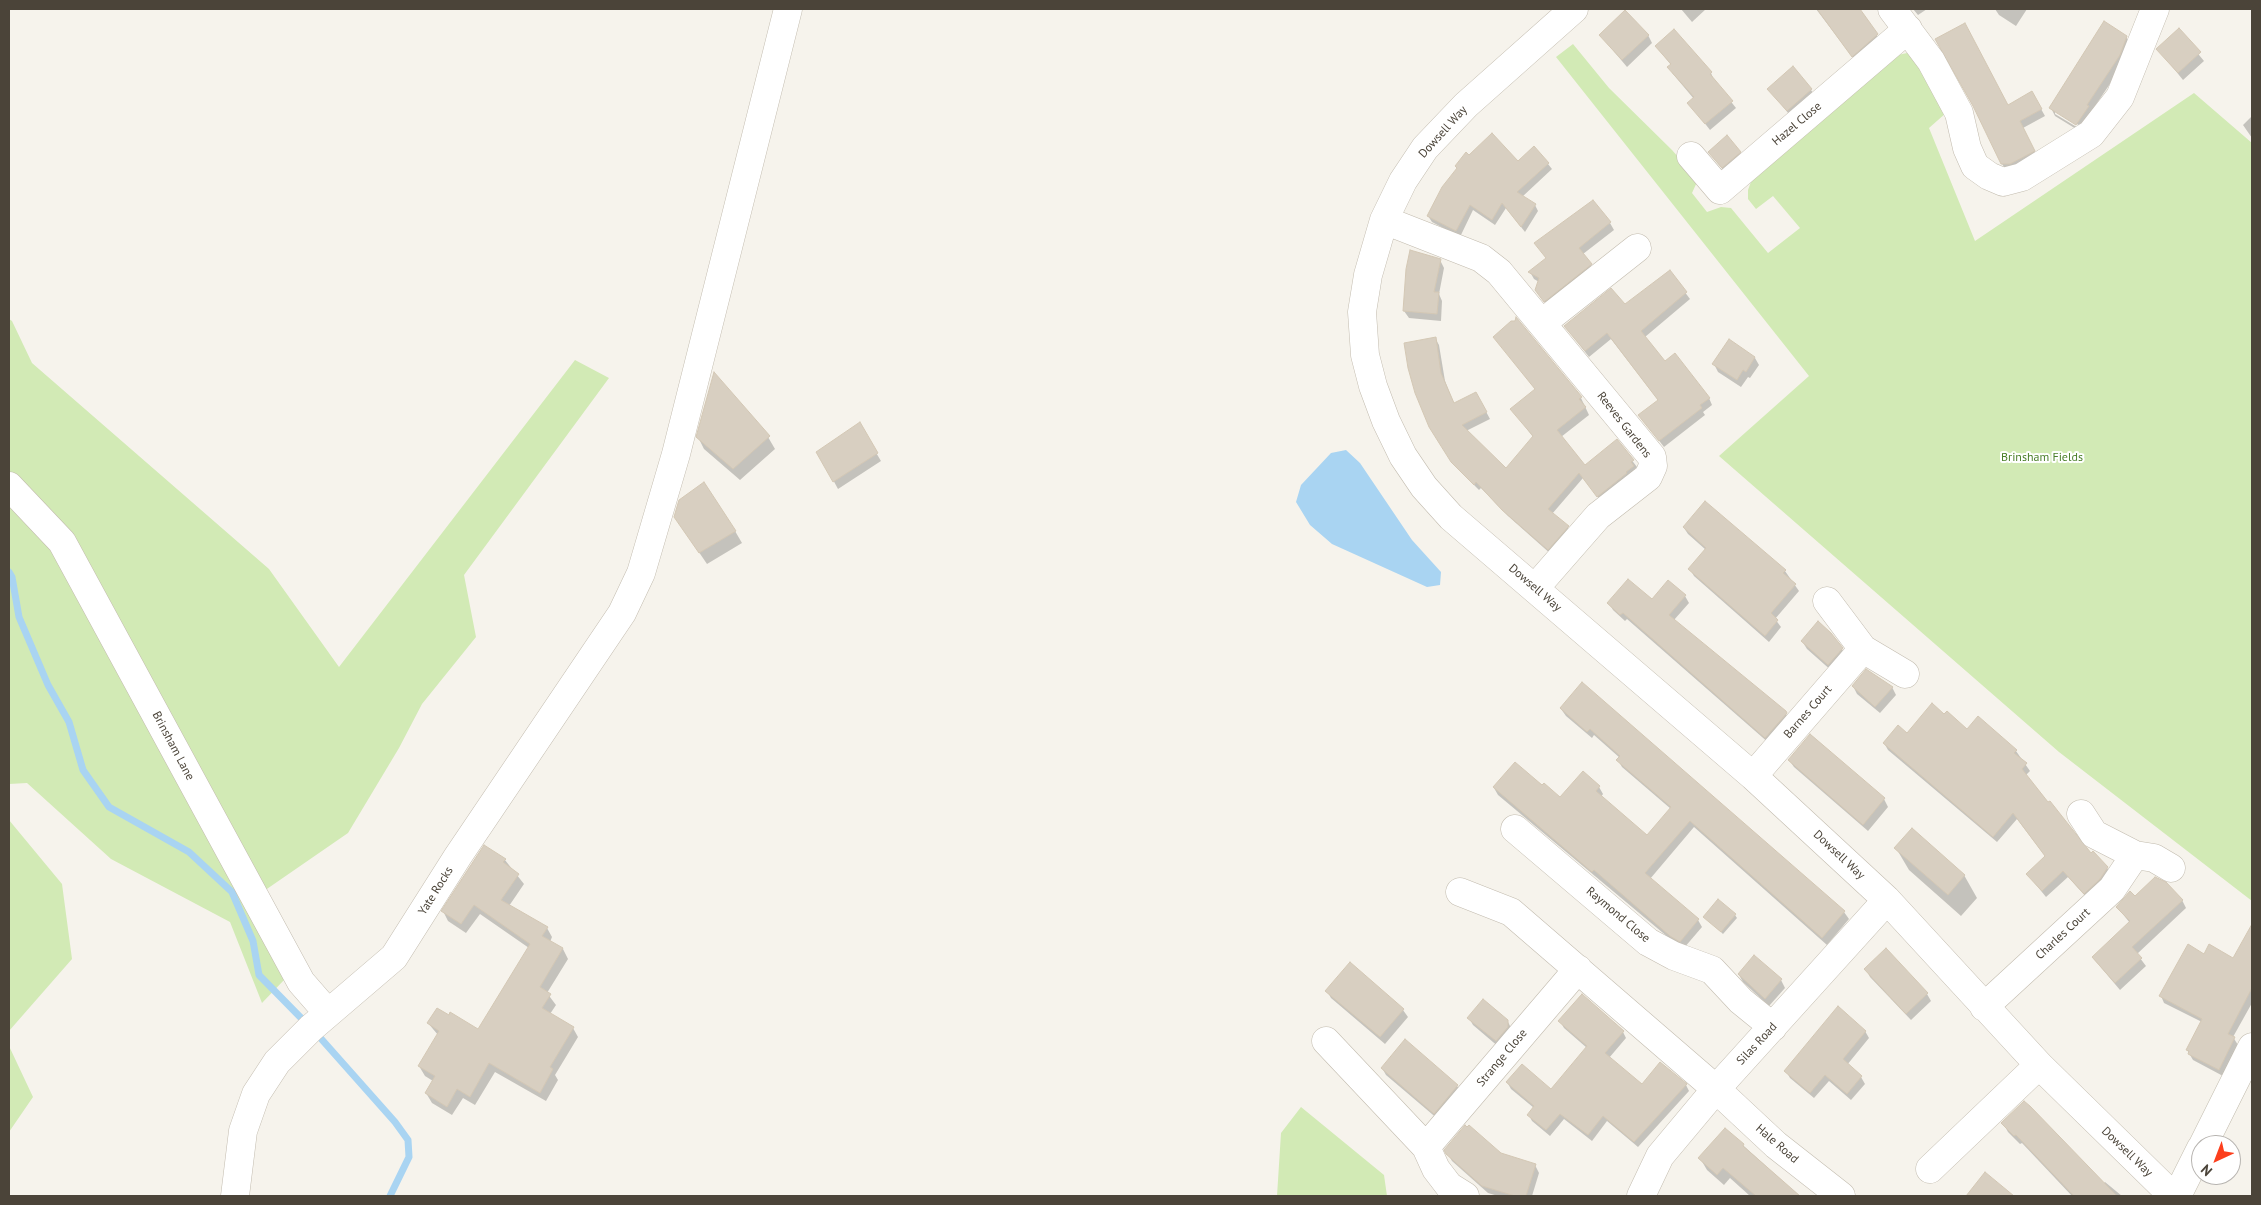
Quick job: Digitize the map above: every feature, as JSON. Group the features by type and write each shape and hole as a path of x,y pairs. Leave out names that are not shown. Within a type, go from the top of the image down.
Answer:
{"street":[{"name":"Yate Rocks","path":"235,1196 243,1131 256,1094 277,1062 328,1013 394,957 458,856 622,613 641,573 676,454 788,9"},
{"path":"1900,19 1931,61 1959,113 1967,148 1975,166 1989,176 2003,182 2022,176 2091,134 2120,97 2155,9"},
{"name":"Dowsell Way","path":"1564,17 1466,105 1426,148 1403,181 1384,220 1368,275 1362,312 1366,355 1373,386 1386,421 1403,456 1424,487 1452,517 1753,776 1887,900 2038,1065 2175,1196 2191,1166"},
{"name":"Hazel Close","path":"1691,156 1720,190 1900,19"},
{"name":"Reeves Gardens","path":"1384,220 1482,258 1499,272 1652,457 1653,466 1648,477 1598,516 1535,588"},
{"path":"1542,323 1636,248"},
{"name":"Brinsham Lane","path":"9,486 62,542 300,982 328,1013"},
{"path":"1827,601 1863,649 1905,674"},
{"name":"Barnes Court","path":"1753,776 1863,649"},
{"path":"2081,814 2094,834 2134,855 2154,858 2172,868"},
{"name":"Raymond Close","path":"1515,829 1648,942 1674,956 1712,970 1741,1001 1773,1027"},
{"name":"Charles Court","path":"1984,1007 2112,888 2134,855"},
{"path":"1460,892 1511,912 1716,1089"},
{"name":"Silas Road","path":"1641,1196 1660,1156 1716,1089 1887,900"},
{"name":"Strange Close","path":"1426,1147 1578,969"},
{"path":"1326,1042 1426,1147 1436,1169 1449,1186 1466,1196"},
{"path":"2208,1135 2252,1047"},
{"path":"1930,1169 2038,1065"},
{"name":"Hale Road","path":"1716,1089 1776,1145 1841,1196"}],"green space":[{"name":"Brinsham Fields","path":"1573,44 1609,88 1672,150 1694,175 1697,182 1692,193 1707,212 1721,207 1731,208 1768,253 1800,228 1773,196 1756,209 1748,199 1748,190 1752,179 1898,55 1907,53 1915,57 1946,113 1929,128 1975,241 2194,93 2252,143 2252,901 2059,752 1719,456 1809,376 1556,57"},
{"path":"9,319 12,321 32,363 269,569 339,667 575,360 609,378 464,575 476,637 422,704 399,748 348,833 248,902 284,980 262,1003 230,922 111,859 27,783 9,784"},
{"path":"9,820 62,884 72,959 9,1031"},
{"path":"9,1046 33,1097 9,1132"},
{"path":"1301,1107 1384,1175 1387,1196 1277,1196 1281,1133"}],"water":[{"path":"1346,450 1360,463 1412,540 1441,572 1440,585 1427,587 1332,544 1310,525 1296,502 1301,485 1331,453"}],"building":[{"path":"1817,9 1860,9 1878,34 1852,57"},
{"path":"1625,10 1649,35 1622,60 1599,35"},
{"path":"2104,21 2127,36 2120,55 2076,125 2049,108"},
{"path":"1965,23 2008,105 2032,91 2042,109 2020,121 2035,151 2010,164 2001,164 1973,106 1935,39"},
{"path":"2179,28 2201,52 2178,73 2156,49"},
{"path":"1674,29 1712,72 1710,74 1733,101 1705,124 1687,103 1694,97 1667,67 1671,64 1655,46"},
{"path":"1793,66 1812,89 1787,111 1767,89"},
{"path":"1492,133 1518,161 1534,146 1549,163 1517,192 1536,204 1521,227 1502,203 1492,220 1470,205 1456,231 1427,216 1442,187 1457,168 1455,166 1466,152 1469,155"},
{"path":"1727,135 1741,152 1722,168 1708,152"},
{"path":"1593,200 1611,222 1579,248 1592,264 1544,302 1535,290 1539,278 1528,272 1546,258 1534,243"},
{"path":"1410,250 1441,259 1434,292 1439,292 1437,314 1403,311 1406,269"},
{"path":"1670,270 1687,292 1641,331 1665,361 1675,353 1710,398 1700,405 1702,408 1659,441 1638,415 1658,400 1607,333 1585,351 1564,326 1611,288 1625,304"},
{"path":"1516,317 1582,397 1579,399 1586,407 1557,430 1585,465 1617,439 1634,460 1631,462 1634,466 1627,473 1597,497 1579,473 1548,509 1569,526 1548,550 1502,510 1476,482 1474,485 1451,462 1429,427 1415,393 1404,343 1436,337 1441,373 1454,403 1476,392 1487,412 1462,425 1506,468 1533,436 1510,409 1535,389 1493,337 1511,321 1515,321"},
{"path":"1729,339 1755,357 1746,372 1743,370 1737,380 1712,364"},
{"path":"714,372 770,436 733,469 696,437"},
{"path":"860,422 878,453 833,482 816,452"},
{"path":"704,482 736,531 699,553 674,517 679,500"},
{"path":"1705,501 1786,570 1783,573 1796,584 1771,613 1778,620 1765,636 1688,569 1706,548 1683,527"},
{"path":"1628,579 1652,599 1668,580 1686,595 1669,615 1786,711 1787,713 1765,738 1623,613 1620,615 1607,603"},
{"path":"1818,621 1843,648 1828,665 1801,641"},
{"path":"1866,669 1893,687 1875,707 1852,686"},
{"path":"1582,682 1845,911 1822,938 1690,821 1645,873 1699,919 1680,942 1670,936 1594,870 1592,872 1493,787 1515,762 1542,785 1544,783 1560,797 1583,771 1600,786 1596,791 1647,835 1671,807 1616,760 1620,756 1590,729 1587,732 1560,708"},
{"path":"1932,703 1944,714 1947,711 1967,729 1978,716 2017,750 2014,753 2027,763 2022,769 2091,853 2093,851 2108,867 2100,879 2084,894 2063,871 2042,891 2026,874 2045,856 2013,813 1993,837 1883,743 1898,725 1907,733"},
{"path":"1810,734 1885,798 1863,825 1788,760"},
{"path":"1912,828 1965,875 1948,895 1894,848"},
{"path":"484,845 506,859 503,862 519,874 501,900 548,927 542,936 563,948 540,987 551,994 542,1008 574,1027 550,1067 553,1069 540,1093 489,1063 470,1097 457,1089 447,1107 425,1093 435,1076 418,1066 439,1031 427,1023 437,1008 449,1015 450,1012 478,1029 530,944 474,905 461,924 441,911"},
{"path":"2155,877 2166,882 2183,900 2132,947 2142,958 2115,983 2092,957 2130,921 2116,907 2130,891 2135,896"},
{"path":"1718,899 1736,914 1721,932 1703,917"},
{"path":"2252,924 2252,988 2228,1034 2235,1037 2219,1070 2188,1054 2189,1051 2186,1050 2202,1019 2159,996 2188,944 2204,954 2209,944 2233,958"},
{"path":"1886,948 1928,993 1906,1014 1864,969"},
{"path":"1754,955 1782,979 1765,999 1738,974"},
{"path":"1350,962 1404,1009 1380,1037 1325,991"},
{"path":"1582,994 1624,1031 1605,1053 1642,1084 1660,1062 1687,1084 1634,1142 1603,1116 1588,1135 1560,1114 1546,1130 1527,1115 1534,1106 1506,1082 1522,1064 1551,1089 1587,1046 1558,1021"},
{"path":"1483,999 1508,1020 1508,1027 1496,1041 1467,1018"},
{"path":"1838,1006 1866,1031 1843,1059 1862,1076 1847,1094 1825,1075 1810,1093 1784,1071"},
{"path":"1405,1039 1458,1085 1434,1114 1381,1068"},
{"path":"2024,1101 2117,1196 2074,1196 2016,1135 2014,1136 2001,1123"},
{"path":"1465,1125 1467,1127 1469,1125 1501,1153 1536,1164 1526,1196 1515,1196 1482,1186 1446,1154 1444,1150"},
{"path":"1725,1128 1800,1196 1756,1196 1723,1168 1717,1175 1698,1158"},
{"path":"1985,1172 2014,1196 1966,1196"}],"waterway":[{"path":"9,572 12,577 19,617 48,685 69,722 83,770 109,807 189,852 232,892 253,941 259,975 306,1023"},
{"path":"316,1033 395,1122 408,1140 409,1157 390,1196"}]}
